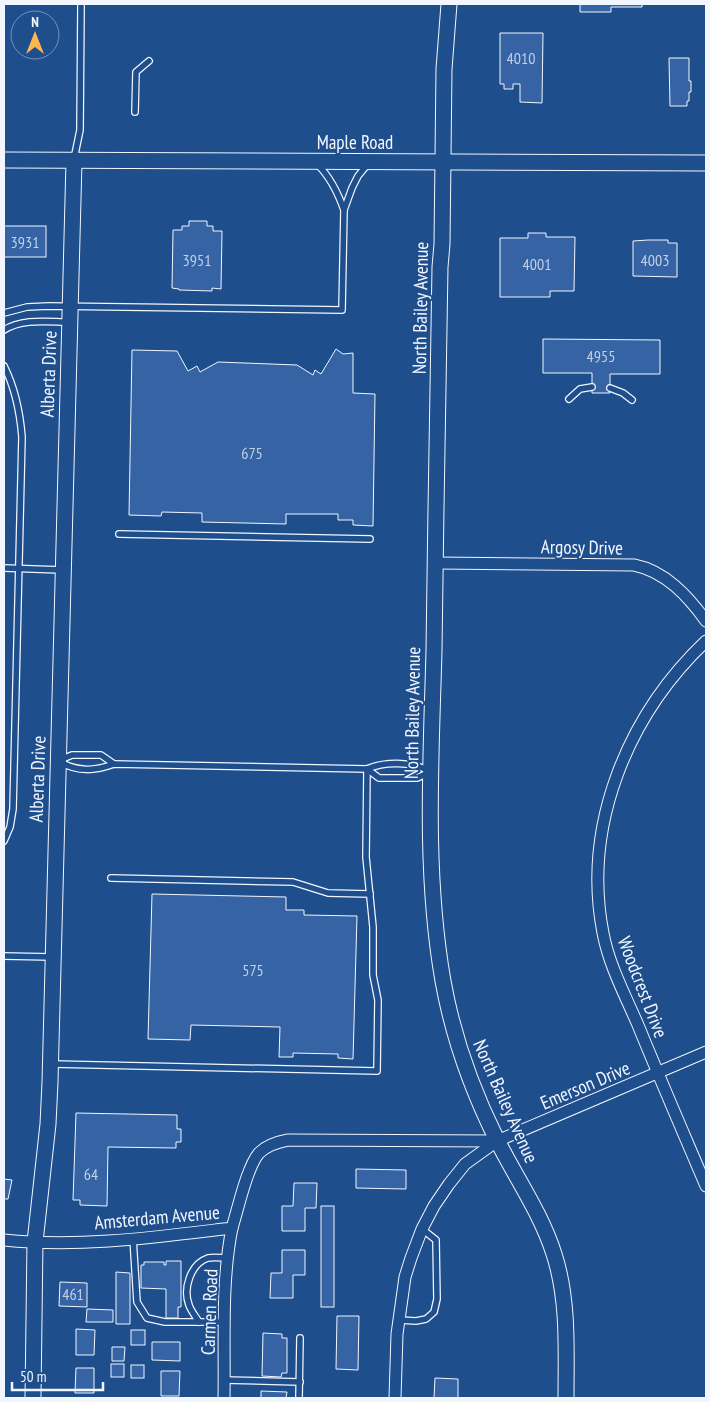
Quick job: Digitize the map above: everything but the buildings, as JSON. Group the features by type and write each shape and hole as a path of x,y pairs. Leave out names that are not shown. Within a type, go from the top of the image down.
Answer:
{"street":[{"name":"North Bailey Avenue","path":"449,4 444,69 442,244 439,285 430,861 434,915 443,981 452,1025 467,1072 497,1141 547,1233 555,1256 562,1284 565,1312 566,1398"},
{"name":"Maple Road","path":"4,160 706,163"},
{"name":"Alberta Drive","path":"33,1398 35,1242 48,1124 50,1064 74,161"},
{"name":"Argosy Drive","path":"436,563 634,565 659,573 671,582 687,597 706,621"},
{"name":"Woodcrest Drive","path":"706,641 667,683 637,730 623,760 612,790 604,822 599,859 598,894 603,934 610,958 656,1073 706,1186"},
{"name":"Emerson Drive","path":"395,1398 395,1358 405,1277 422,1229 444,1192 466,1164 497,1141 706,1052"},
{"name":"Amsterdam Avenue","path":"4,1240 91,1242 232,1228 253,1161 267,1146 277,1142 288,1140 497,1141"},
{"name":"Carmen Road","path":"224,1398 228,1258 232,1228"}],"lane":[{"path":"74,161 80,130 81,4"},
{"path":"135,112 136,72 149,61"},
{"path":"315,162 329,176 344,210"},
{"path":"4,313 27,307 70,306 342,310 344,210 352,186 369,163"},
{"path":"4,330 17,324 32,322 70,322"},
{"path":"4,366 14,390 20,412 22,437 13,809 10,827 4,841"},
{"path":"569,398 580,389 592,387"},
{"path":"610,388 623,393 632,400"},
{"path":"119,534 370,539"},
{"path":"4,568 63,570"},
{"path":"58,761 72,755 101,755 114,764"},
{"path":"58,761 72,769 101,769 114,764 367,769 379,764 417,765 431,771"},
{"path":"367,769 379,778 417,778 431,771"},
{"path":"50,1064 377,1070 378,1000 374,975 374,928 366,856 367,769"},
{"path":"111,878 293,882 328,893 370,894"},
{"path":"4,956 52,956"},
{"path":"399,1320 426,1319 434,1312 437,1299 436,1240 422,1229"},
{"path":"132,1238 137,1302 147,1318 164,1322 225,1322"},
{"path":"199,1322 189,1306 186,1294 188,1281 201,1262 209,1258 228,1258"},
{"path":"299,1398 300,1338"},
{"path":"224,1380 300,1382"}]}
